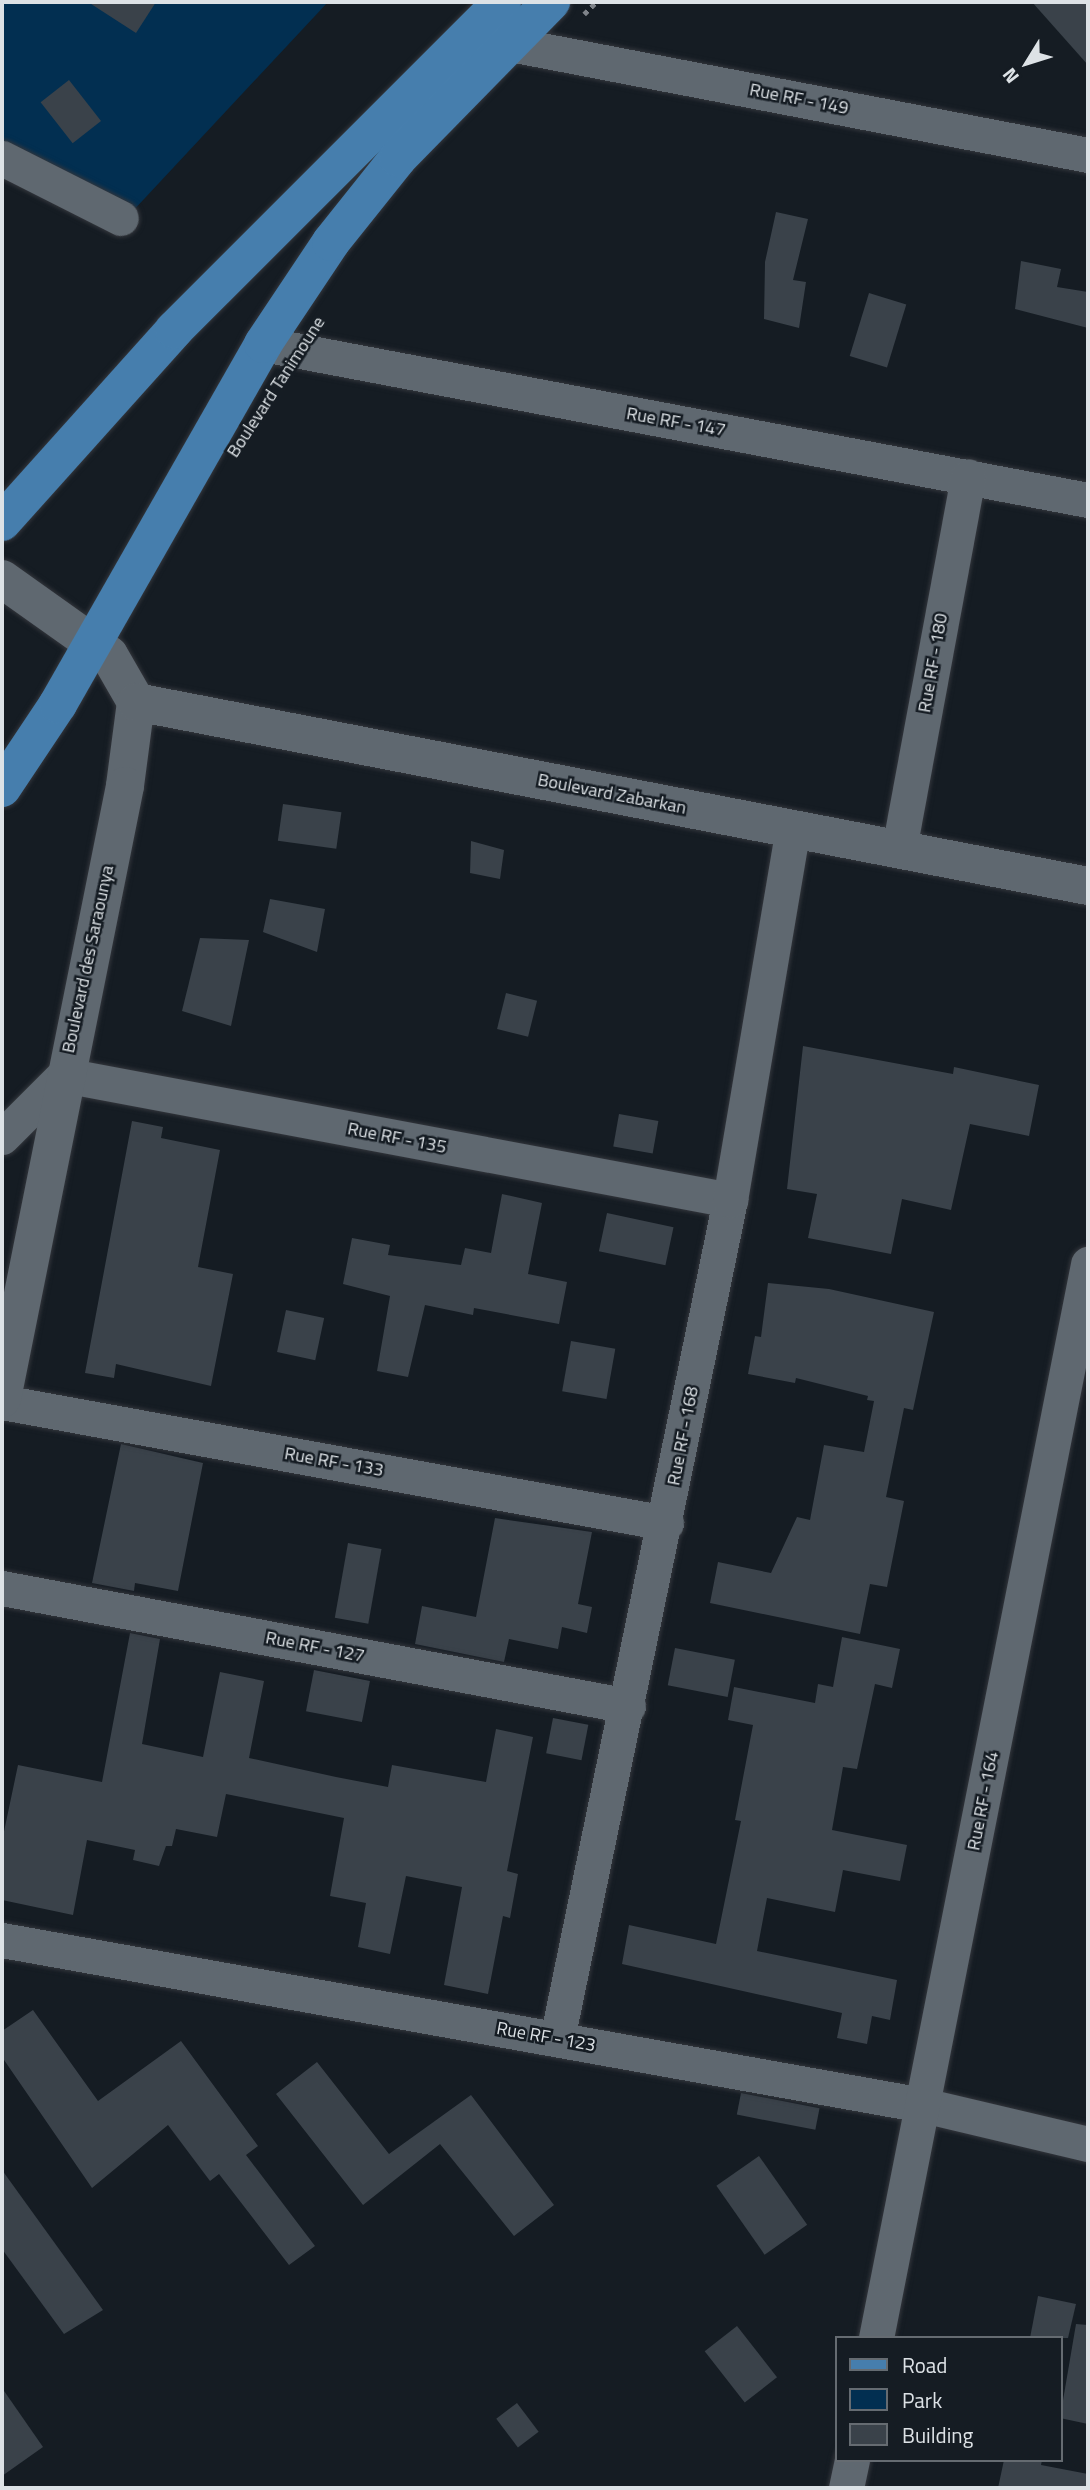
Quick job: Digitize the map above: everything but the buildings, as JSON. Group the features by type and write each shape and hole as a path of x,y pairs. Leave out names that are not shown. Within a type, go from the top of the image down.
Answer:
{"main road":[{"path":"2,522 174,330 502,2"},
{"name":"Boulevard Tanimoune","path":"2,788 94,642 263,344 362,199 551,2"}],"street":[{"name":"Rue RF - 149","path":"509,44 1088,155"},
{"path":"2,158 121,218"},
{"name":"Rue RF - 147","path":"263,344 1088,500"},
{"name":"Rue RF - 180","path":"899,849 968,476"},
{"path":"2,579 94,642 118,667 136,702"},
{"name":"Boulevard Zabarkan","path":"136,702 1088,886"},
{"name":"Boulevard des Saraounya","path":"2,1400 64,1075 125,786 136,702"},
{"name":"Rue RF - 168","path":"557,2039 666,1523 730,1200 793,829"},
{"path":"2,1137 64,1075"},
{"name":"Rue RF - 135","path":"64,1075 730,1200"},
{"name":"Rue RF - 164","path":"876,2336 1088,1264"},
{"name":"Rue RF - 133","path":"2,1400 666,1523"},
{"name":"Rue RF - 127","path":"2,1588 628,1706"},
{"name":"Rue RF - 123","path":"2,1940 923,2105 1088,2144"},
{"path":"846,2488 852,2462"}],"path":[{"path":"547,51 596,2"}],"green space":[{"path":"2,2 328,2 131,213 2,146"}]}
